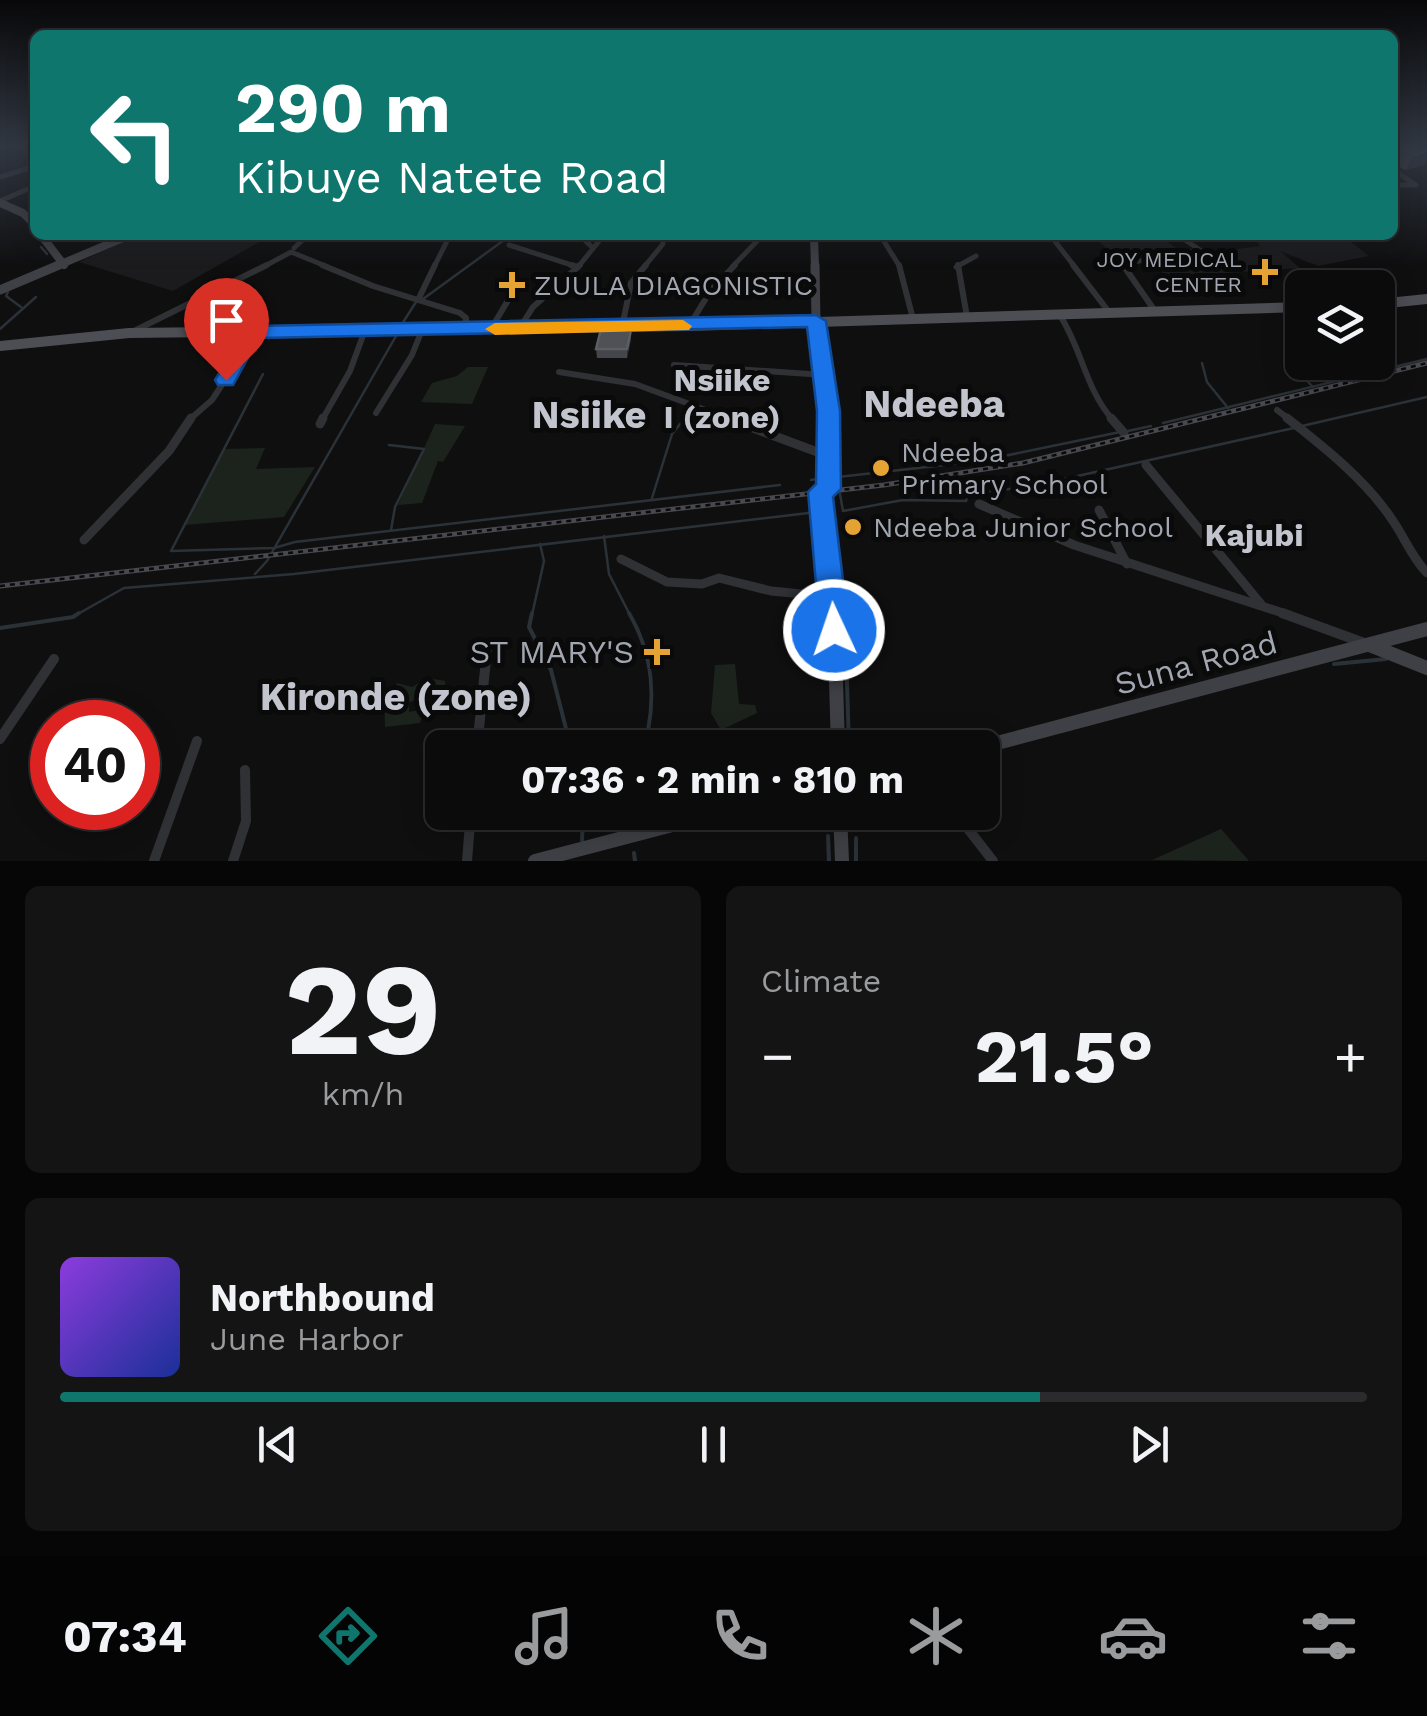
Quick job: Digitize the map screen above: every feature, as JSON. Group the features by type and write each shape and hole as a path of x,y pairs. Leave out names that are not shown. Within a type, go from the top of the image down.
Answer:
{"main road":[{"path":"1395,302 1427,299"},
{"path":"0,346 129,334 689,326 1285,308"}],"street":[{"path":"2,205 30,189"},
{"path":"2,205 30,218"},
{"path":"44,240 64,265"},
{"path":"0,290 119,240"},
{"path":"294,248 303,240"},
{"path":"418,300 448,240"},
{"path":"584,240 592,247"},
{"path":"518,329 533,307 578,267 599,240"},
{"path":"622,326 631,283 664,240"},
{"path":"689,326 710,290 758,240"},
{"path":"814,240 816,321 826,375 828,456 828,489 820,492 834,597 838,730"},
{"path":"883,240 903,272 913,318"},
{"path":"1054,240 1108,312"},
{"path":"1155,311 1122,264 1200,250 1185,240"},
{"path":"509,245 578,267"},
{"path":"129,334 194,305 291,252 351,278 460,313 466,318 466,329"},
{"path":"967,318 956,266 976,256"},
{"path":"491,329 517,286"},
{"path":"1059,314 1076,336 1090,388 1105,413 1123,431"},
{"path":"320,424 350,371 365,330"},
{"path":"376,412 412,355 422,330"},
{"path":"84,540 169,452 194,413 212,400 244,351 250,332"},
{"path":"674,365 826,375"},
{"path":"560,372 634,384 828,456"},
{"path":"1277,410 1299,426 1393,520 1410,555 1427,573"},
{"path":"1146,465 1263,607"},
{"path":"978,504 1127,564 1263,607 1427,668"},
{"path":"1099,510 1127,564"},
{"path":"622,560 667,582 702,584 719,578 771,591 834,597"},
{"name":"Suna Road","path":"1000,742 1427,629"},
{"path":"480,730 487,650"},
{"path":"0,740 54,659"},
{"path":"154,861 170,806 186,782 197,740"},
{"path":"233,861 246,822 245,770"},
{"path":"467,861 470,830"},
{"path":"535,861 653,830"},
{"path":"841,830 842,861"},
{"path":"969,830 993,861"}],"shaded area":[{"path":"126,240 263,240 173,291 79,262"},
{"path":"1097,240 1166,240 1179,251 1119,260"},
{"path":"1255,240 1348,240 1369,256 1318,266 1280,251 1300,268 1167,277 1149,261 1260,246"},
{"path":"468,367 488,367 472,404 421,402 432,383 457,376"},
{"path":"435,424 465,426 443,462 438,461 422,503 398,505"},
{"path":"265,448 256,469 315,467 284,517 184,525 224,449"},
{"path":"735,664 739,704 755,705 757,713 721,730 711,713 715,665"},
{"path":"428,678 445,681 445,692 409,702 409,712 425,709 420,723 385,727 384,693 394,690 397,683 412,687"},
{"path":"1221,829 1249,861 1152,860"}],"building":[{"path":"601,329 631,330 627,349 596,349"}],"waterway":[{"path":"423,299 504,240"},
{"path":"41,247 47,254"},
{"path":"8,292 6,296 21,307"},
{"path":"0,329 36,297"},
{"path":"402,324 416,302"},
{"path":"275,548 396,336"},
{"path":"1284,357 1313,387"},
{"path":"1313,387 1427,359"},
{"path":"1202,363 1207,382 1227,407"},
{"path":"263,374 171,551 275,548"},
{"path":"1227,407 1313,387"},
{"path":"1302,426 1427,397"},
{"path":"652,498 672,434 694,407"},
{"path":"1163,423 1227,407"},
{"path":"1128,431 1151,426"},
{"path":"840,494 843,511 903,500 966,501 968,495 1037,485 1294,428"},
{"path":"840,487 838,477 980,461 1120,432"},
{"path":"389,445 424,449 395,507 391,530"},
{"path":"811,480 817,479"},
{"path":"275,548 295,542 780,485"},
{"path":"604,537 817,512"},
{"path":"540,545 604,537"},
{"path":"604,537 609,574 630,615"},
{"path":"76,615 124,588 294,574 540,545"},
{"path":"532,615 544,561 540,545"},
{"path":"255,574 275,548"},
{"path":"532,613 529,627 551,670 566,730"},
{"path":"0,628 76,615"},
{"path":"630,615 644,645 651,679 648,730"},
{"path":"846,651 848,730"},
{"path":"1334,664 1386,659"},
{"path":"582,830 582,841"},
{"path":"828,836 829,861"},
{"path":"856,838 856,861"},
{"path":"634,853 635,861"}],"railway":[{"path":"0,586 884,485 1023,463 1427,363"}],"slow traffic":[{"path":"495,329 683,326"}],"place":[{"name":"JOY MEDICAL CENTER","path":"1265,272"},
{"name":"ZUULA DIAGONISTIC","path":"512,285"},
{"name":"Ndeeba Primary School","path":"881,468"},
{"name":"Ndeeba Junior School","path":"853,527"},
{"name":"ST MARY'S","path":"657,652"}],"district":[{"name":"Nsiike I (zone)","path":"722,398"},
{"name":"Ndeeba","path":"934,404"},
{"name":"Nsiike","path":"589,415"},
{"name":"Kajubi","path":"1254,535"},
{"name":"Kironde (zone)","path":"396,697"}],"route":[{"path":"226,380 244,351 250,332 816,321 826,375 828,489 820,492 833,588 834,630"}]}
